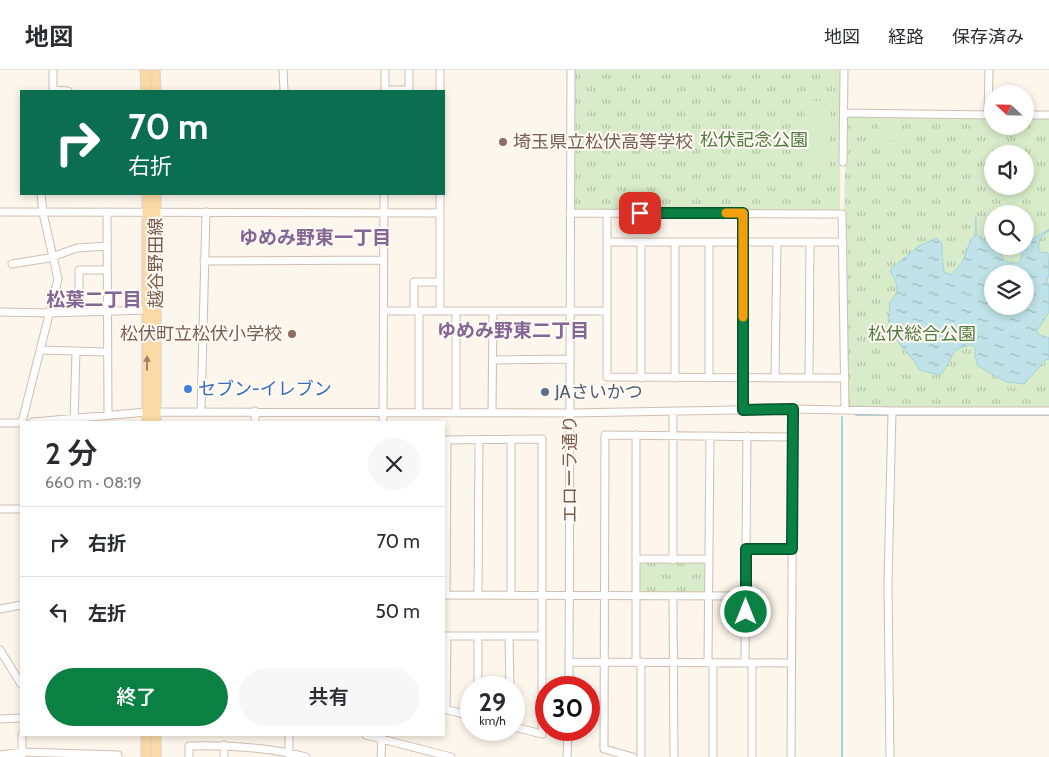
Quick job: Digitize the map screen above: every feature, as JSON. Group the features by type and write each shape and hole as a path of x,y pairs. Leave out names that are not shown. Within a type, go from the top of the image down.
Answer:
{"main road":[{"path":"145,70 146,90"},
{"path":"155,70 156,90"},
{"name":"越谷野田線","path":"147,195 151,212 151,412 147,421"},
{"name":"越谷野田線","path":"156,195 151,212 147,310 151,412 156,421"},
{"path":"146,736 146,757"},
{"path":"156,736 156,757"}],"street":[{"path":"53,70 53,90"},
{"path":"283,70 284,90"},
{"path":"385,70 385,90 410,90 409,70"},
{"path":"440,70 440,90"},
{"name":"エローラ通り","path":"568,676 571,70"},
{"path":"843,162 844,70"},
{"path":"989,70 989,85"},
{"path":"844,113 984,115"},
{"path":"1034,115 1049,115"},
{"path":"23,421 58,279 43,213 41,195"},
{"path":"383,421 384,195"},
{"path":"440,195 440,311"},
{"path":"0,212 440,213"},
{"path":"107,212 108,415"},
{"path":"201,412 206,212"},
{"path":"570,213 842,214 845,409"},
{"path":"607,213 607,377 845,378"},
{"path":"743,213 743,410"},
{"path":"607,242 843,242"},
{"path":"640,378 641,242"},
{"path":"675,242 675,378"},
{"path":"709,242 709,378"},
{"path":"775,378 777,242"},
{"path":"809,378 810,242"},
{"path":"12,264 54,256 77,248 107,246"},
{"path":"204,261 384,260"},
{"path":"79,312 79,270 107,270"},
{"path":"419,412 414,282 440,282"},
{"path":"0,312 50,313 147,310"},
{"path":"384,311 607,311"},
{"path":"456,311 456,412"},
{"path":"492,413 493,311"},
{"path":"41,350 107,352"},
{"path":"76,351 74,421 108,415 151,412 570,413 793,409 845,409 892,413 1049,411"},
{"path":"493,360 570,360"},
{"path":"791,757 793,409"},
{"path":"673,411 673,560"},
{"path":"255,412 255,421"},
{"path":"890,757 888,584 892,413"},
{"path":"0,423 20,423"},
{"path":"633,757 604,749 605,435 793,437"},
{"path":"636,435 636,596 641,757"},
{"path":"710,436 709,596 713,757"},
{"path":"747,436 746,596 752,757"},
{"path":"510,596 511,439"},
{"path":"525,730 542,734 542,596 542,439 446,440 445,595 510,596 542,596 570,596 604,596 636,596 674,596 709,596 746,596"},
{"path":"478,595 479,440"},
{"path":"0,509 20,509"},
{"path":"746,549 792,549"},
{"path":"636,560 709,559"},
{"path":"674,596 674,757"},
{"path":"0,609 20,605"},
{"path":"460,713 445,709 445,636 542,636"},
{"path":"478,636 478,676"},
{"path":"509,636 510,676"},
{"path":"0,650 20,682"},
{"path":"569,662 792,663"},
{"path":"0,719 20,718"},
{"path":"22,736 22,755"},
{"path":"289,736 289,755"},
{"path":"381,757 382,737 451,757"},
{"path":"567,757 568,741"},
{"path":"189,757 189,746 224,745 255,748 306,757"},
{"path":"224,745 224,757"},
{"path":"255,748 255,757"},
{"path":"0,755 118,755 118,757"}],"green space":[{"name":"松伏記念公園","path":"575,70 841,70 840,211 575,209"},
{"path":"805,101 831,101 829,167 803,166"},
{"name":"松伏総合公園","path":"846,116 984,117 984,135 1034,135 1034,117 1049,117 1049,410 847,408 844,214"},
{"path":"879,121 896,122 895,141 878,140"},
{"path":"638,562 706,562 706,593 638,594"}],"water":[{"path":"976,217 976,230 979,237 984,240 984,255 1000,255 1005,261 1019,263 1022,255 1034,255 1034,238 1049,229 1039,242 1039,252 1048,253 1049,312 1037,331 1039,335 1049,338 1049,359 1043,361 1024,384 1006,382 978,366 975,347 972,345 958,349 940,375 919,370 915,362 888,330 890,325 888,319 890,313 889,303 897,291 895,280 890,271 893,267 919,246 937,238 942,243 944,272 951,275 962,263 971,239 975,236"}],"waterway":[{"path":"856,415 889,415"},
{"path":"893,415 1049,415"},
{"path":"842,417 842,757"}],"slow traffic":[{"path":"726,213 743,213 743,317"}],"place":[{"name":"埼玉県立松伏高等学校","path":"503,142"},
{"name":"松伏町立松伏小学校","path":"292,334"},
{"name":"セブン-イレブン","path":"188,389"},
{"name":"JAさいかつ","path":"545,392"}],"district":[{"name":"ゆめみ野東一丁目","path":"315,237"},
{"name":"松葉二丁目","path":"94,299"},
{"name":"ゆめみ野東二丁目","path":"513,330"}],"route":[{"path":"640,213 743,213 743,410 793,409 792,549 746,549 746,612"}]}
